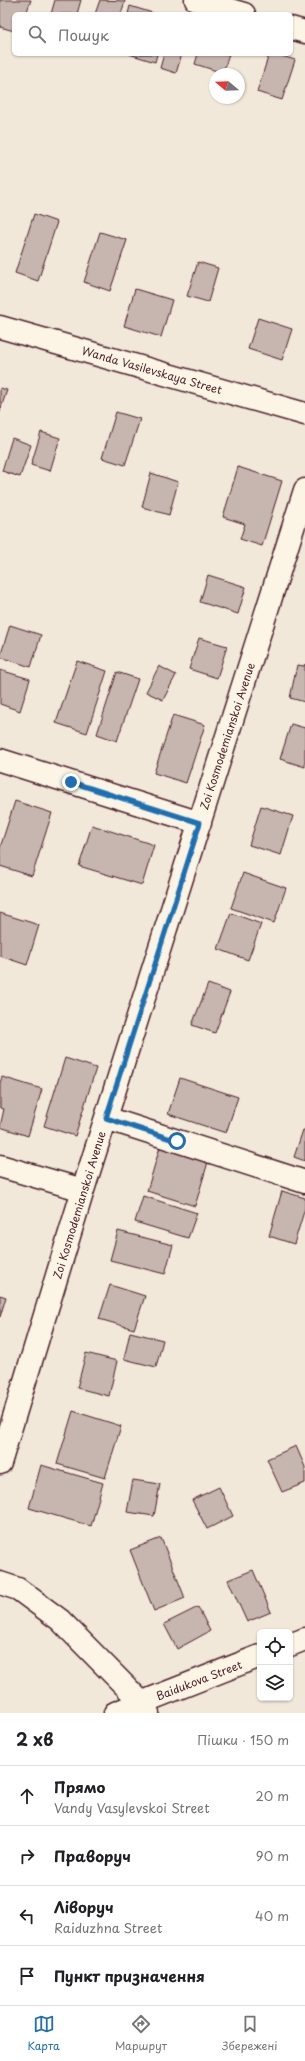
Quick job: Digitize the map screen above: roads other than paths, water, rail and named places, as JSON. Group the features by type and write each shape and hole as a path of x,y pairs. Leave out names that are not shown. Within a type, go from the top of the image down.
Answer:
{"street":[{"path":"196,0 237,12"},
{"path":"293,29 305,32"},
{"name":"Wanda Vasilevskaya Street","path":"0,327 305,414"},
{"name":"Zoi Kosmodemianskoi Avenue","path":"0,1463 83,1190 305,490"},
{"path":"0,760 200,823"},
{"path":"106,1118 305,1182"},
{"path":"0,1166 83,1190"},
{"path":"0,1583 18,1589 60,1620 145,1708"},
{"path":"293,1644 305,1639"},
{"name":"Baidukova Street","path":"115,1713 145,1708 257,1657"}]}
